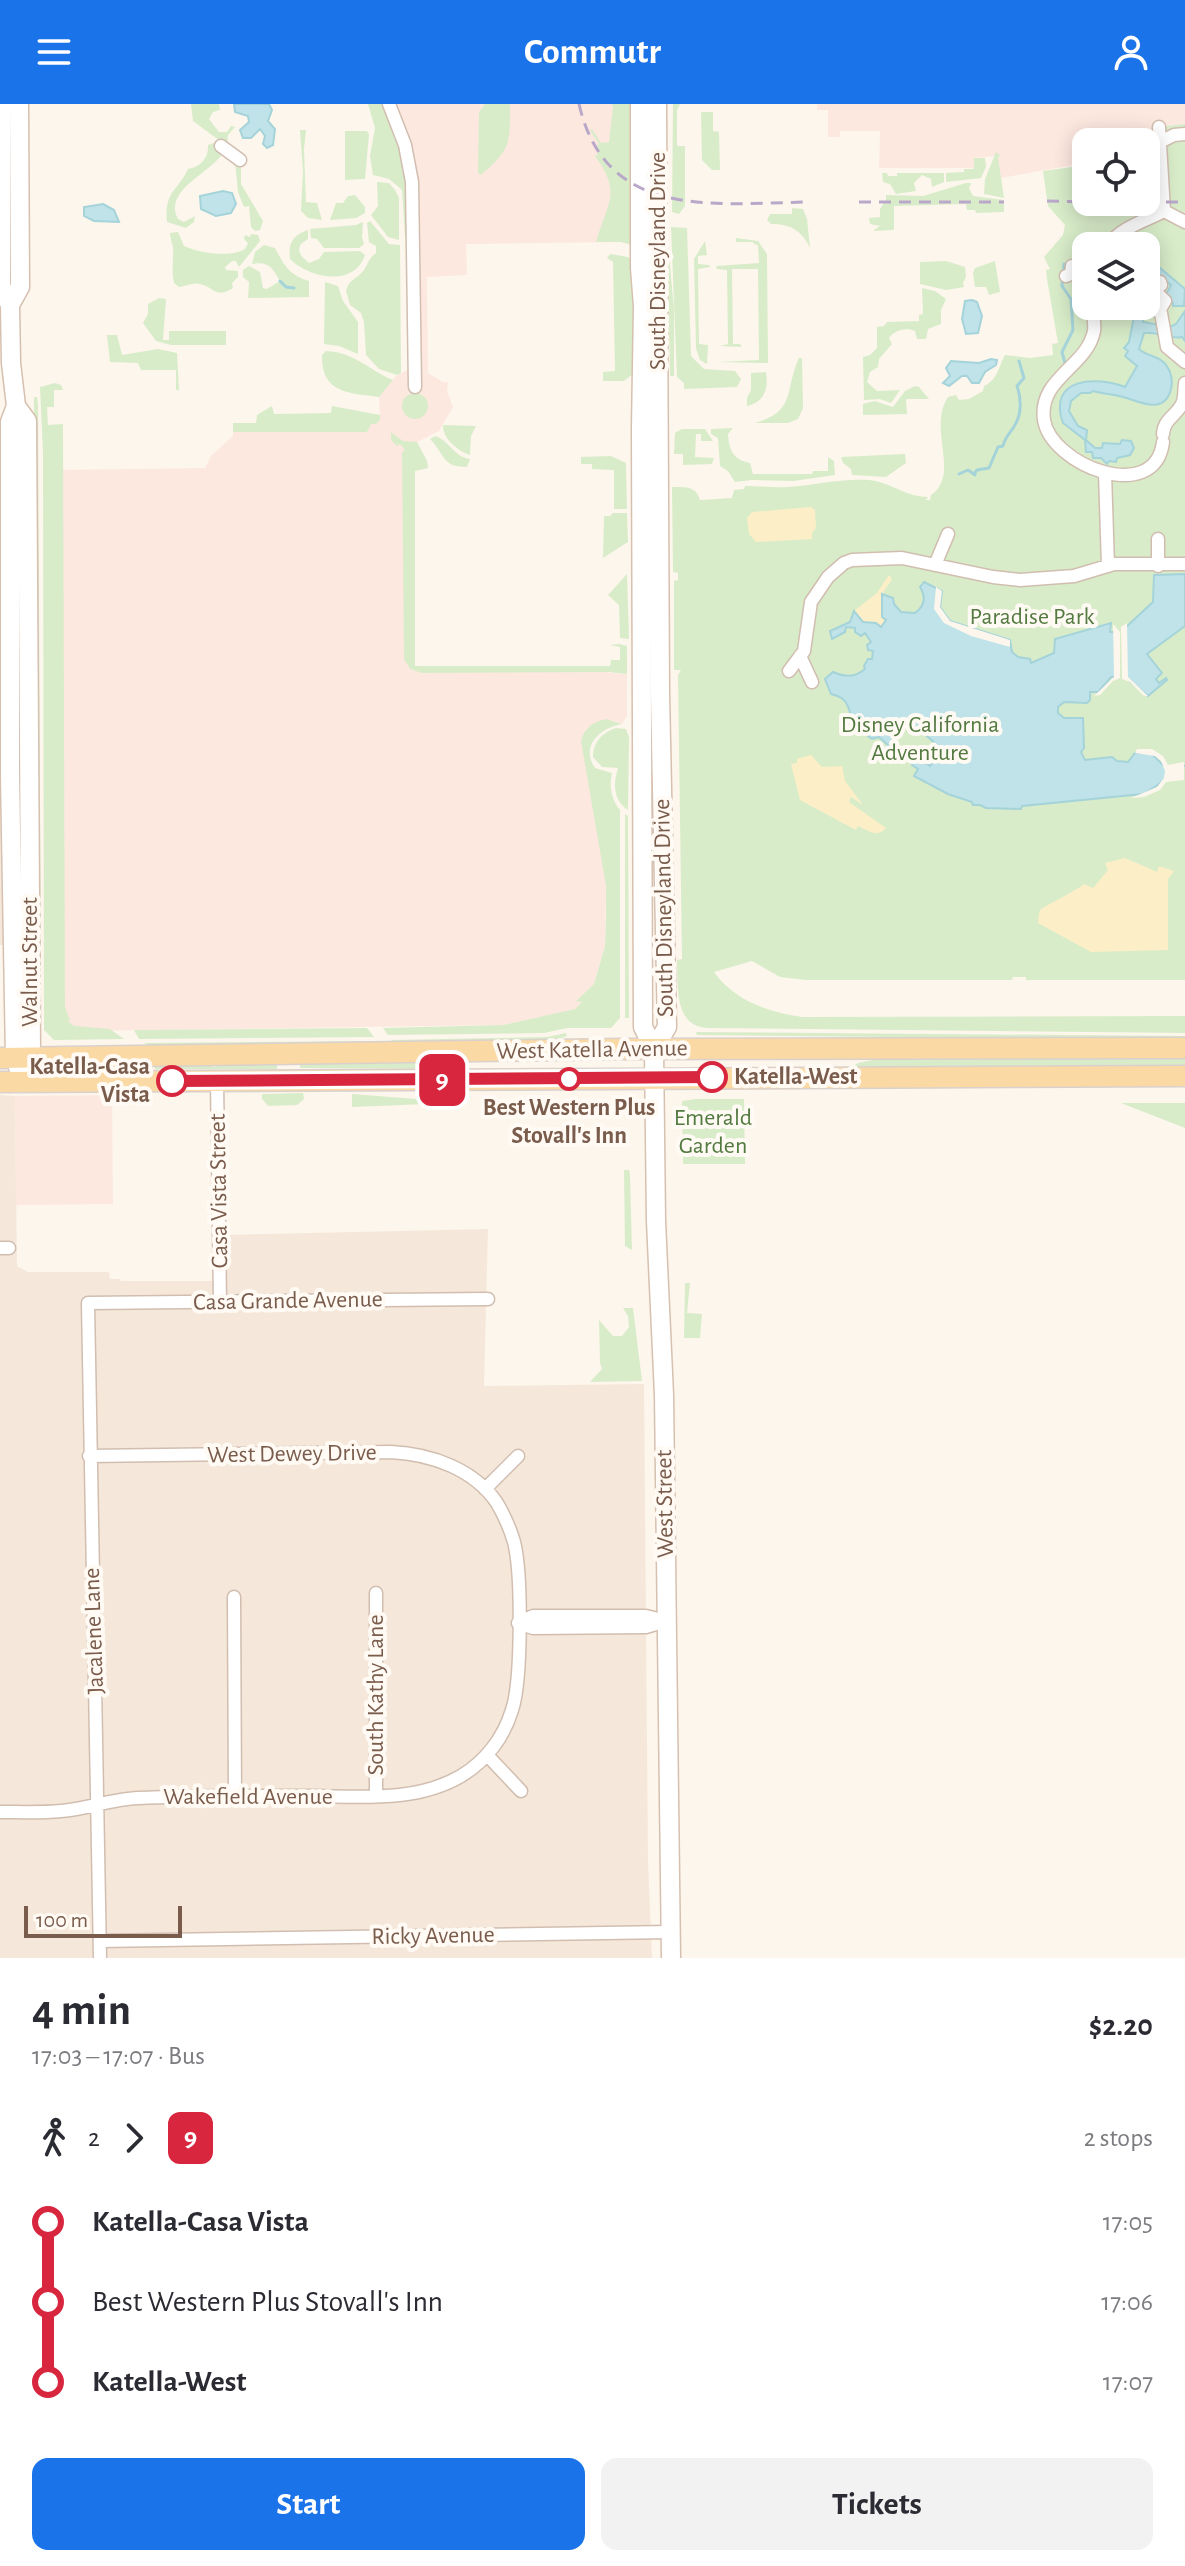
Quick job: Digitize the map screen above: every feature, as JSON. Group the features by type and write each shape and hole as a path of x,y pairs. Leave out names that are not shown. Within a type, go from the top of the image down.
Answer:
{"main road":[{"name":"Walnut Street","path":"1,104 1,286 10,305"},
{"name":"Walnut Street","path":"15,1058 27,421 16,406 5,332 10,305 20,287 19,104"},
{"name":"South Disneyland Drive","path":"640,104 641,429 667,1027 654,1049"},
{"name":"South Disneyland Drive","path":"651,694 657,104"},
{"name":"Walnut Street","path":"16,406 10,422 4,497 5,893 15,1058 23,1082"},
{"name":"West Katella Avenue","path":"15,1058 654,1049 1185,1048"},
{"name":"West Street","path":"654,1049 656,1221 664,1395 671,1958"},
{"name":"West Katella Avenue","path":"0,1082 1185,1076"}],"street":[{"path":"389,104 405,145 412,182 415,387"},
{"path":"1164,211 1160,142 1170,136 1185,134"},
{"path":"221,146 240,160"},
{"path":"1164,211 1185,222"},
{"path":"1120,232 1164,211"},
{"path":"1061,277 1071,274 1072,266"},
{"path":"1160,312 1167,347 1185,362"},
{"path":"1093,320 1093,333 1082,355 1057,378 1048,395 1044,412 1046,427 1051,440 1061,450 1105,473 1130,476 1142,472 1160,456 1164,425 1184,399 1185,383"},
{"path":"1105,473 1108,566"},
{"path":"935,565 948,534"},
{"path":"1158,539 1158,566"},
{"path":"789,671 804,651 811,602 828,577 844,563 863,558 902,558 1020,580 1074,576 1126,563 1158,566 1185,564"},
{"path":"800,656 812,682"},
{"name":"Casa Vista Street","path":"217,1080 220,1302"},
{"name":"Casa Grande Avenue","path":"88,1303 488,1299"},
{"name":"Jacalene Lane","path":"88,1303 100,1958"},
{"name":"West Dewey Drive","path":"89,1456 407,1453 449,1465 485,1489"},
{"path":"518,1456 485,1489 504,1516 514,1541 518,1623 516,1697 505,1729 487,1755 521,1791"},
{"name":"South Kathy Lane","path":"376,1593 376,1796"},
{"path":"234,1597 235,1796"},
{"path":"518,1623 533,1616 646,1616 666,1621"},
{"name":"Wakefield Avenue","path":"0,1812 61,1811 136,1798 407,1794 444,1785 463,1775 487,1755"},
{"name":"Ricky Avenue","path":"100,1941 670,1932"}],"shaded area":[{"path":"383,104 635,104 633,245 621,242 466,244 467,275 427,277 428,373 448,382 447,391 453,407 439,431 417,442 428,468 415,471 414,666 609,666 609,673 627,674 627,716 622,724 614,721 585,729 606,886 605,946 594,984 577,1000 583,1001 576,1009 503,1025 70,1031 55,1019 58,470 205,468 211,456 233,436 233,432 367,432 370,424 380,420 379,397 383,390 397,375 407,370 409,372 406,178"},
{"path":"817,104 1185,104 1185,124 1154,128 1072,128 1072,165 1001,178 997,156 974,158 974,168 879,168 880,131 840,131 840,137 828,137 828,110 817,110"},
{"path":"0,677 3,945 0,945"},
{"path":"0,1095 15,1096 17,1266 28,1272 109,1272 110,1279 121,1281 222,1281 222,1235 488,1229 484,1386 644,1384 648,1860 652,1958 0,1958"},
{"path":"112,1095 113,1204 16,1205 15,1096"}],"green space":[{"path":"191,104 219,104 220,110 213,112 209,119 219,132 235,127 228,135 227,146 193,121"},
{"path":"368,104 383,104 399,142 406,178 409,239 405,237 402,190 389,179 373,175 370,156 375,128"},
{"path":"485,104 510,104 510,127 504,151 481,175 478,173 479,112"},
{"path":"611,104 635,104 633,245 596,242 608,207 610,189 595,156 599,144 590,130 601,143 609,142"},
{"path":"673,104 680,104 677,110 677,146 685,146 685,206 679,214 672,212"},
{"path":"701,112 713,112 713,131 719,132 720,170 712,170 702,160"},
{"name":"Disney California Adventure","path":"1185,124 1185,980 1026,980 1026,977 1013,977 1012,980 806,980 780,977 752,961 714,972 732,991 753,1004 802,1017 1185,1016 1185,1033 696,1026 683,1012 677,981 677,960 682,959 678,675 681,670 674,670 674,581 678,580 678,573 673,572 672,487 693,490 700,500 732,498 734,490 744,489 745,486 788,487 869,480 930,500 943,475 941,423 942,410 948,397 956,395 959,400 969,399 983,391 995,376 1005,355 1030,358 1053,355 1052,344 1058,343 1046,270 1050,269 1044,257 1063,235 1065,225 1048,206 1043,171 1072,167 1072,216 1160,216 1160,128 1154,128"},
{"path":"300,130 306,130 306,202 317,203 322,220 308,218 301,211 303,172"},
{"path":"345,131 367,131 369,134 365,179 345,180"},
{"path":"214,143 224,151 177,199 175,208 178,219 184,222 195,216 194,222 186,228 167,222 168,204 173,192 188,169 203,161 208,145"},
{"path":"996,152 1001,156 998,157 1004,198 984,194 985,179"},
{"path":"974,158 985,158 986,167 981,178 946,182 946,173 974,169"},
{"path":"235,161 241,165 241,184 263,221 260,230 255,231 251,227 249,206 244,207 238,192"},
{"path":"882,173 897,176 897,173 944,173 944,182 932,187 931,179 922,175 914,183 916,191 896,194 890,184 883,182"},
{"path":"377,182 389,183 399,198 399,240 388,237 371,215 378,206"},
{"path":"971,183 969,188 973,196 1004,200 1004,212 976,213 975,210 967,210 966,204 894,206 894,230 873,231 880,226 870,224 869,218 880,217 886,195 923,196"},
{"path":"355,195 365,207 365,213 356,218 330,220 336,203 343,203 348,196"},
{"path":"792,208 803,209 810,248 795,230 771,224 767,220 770,214 792,214"},
{"path":"370,221 389,244 400,245 401,373 397,375 379,369 366,355 364,322 361,313 350,305 346,291 376,253 376,246 369,242 367,223"},
{"path":"363,222 364,244 359,248 324,248 317,239 311,238 310,229"},
{"path":"666,223 674,309 674,376 670,376"},
{"path":"671,227 687,228 691,356 704,369 735,371 741,379 737,387 684,389 684,383 677,377"},
{"path":"308,230 308,239 299,250 309,263 319,259 324,252 360,251 365,255 351,272 341,276 308,271 290,259 290,248 295,237"},
{"path":"178,232 184,246 215,254 245,249 248,243 245,235 258,235 260,241 239,267 236,261 232,261 225,267 226,270 238,271 238,277 232,283 233,288 219,293 200,284 179,287 174,283 170,233"},
{"path":"736,238 758,241 767,254 768,363 719,362 759,360 758,269 732,269 733,344 742,347 720,346 728,344 727,270 717,269 716,266 759,263 758,245 736,242"},
{"path":"705,241 707,255 698,256 698,264 710,267 698,269 699,344 708,345 707,364 700,360 696,348 694,259"},
{"path":"264,245 275,248 288,269 309,281 309,297 248,298 249,282 243,277 243,270 249,266 260,272 263,288 267,289 280,281 269,266 252,264 255,252"},
{"path":"610,254 628,257 635,264 633,374 624,381 603,381 603,372 615,371 613,262 607,258"},
{"path":"946,261 965,267 964,287 946,290 920,284 920,262"},
{"path":"995,261 1000,292 989,295 986,287 975,287 973,273 975,268"},
{"path":"325,282 338,286 343,301 358,322 358,354 324,344"},
{"path":"922,288 935,291 946,299 941,310 941,324 928,329 926,339 917,339 915,331 908,329 891,335 892,344 879,359 878,367 870,372 867,382 877,391 900,390 891,403 880,399 864,400 863,357 877,348 877,327 887,322 919,321 919,315 923,314"},
{"path":"159,298 166,299 163,340 169,340 169,331 226,331 226,345 171,345 156,341 143,323 148,314 148,304"},
{"path":"107,335 117,335 122,355 158,349 177,353 179,390 176,390 176,370 141,370 138,363 110,362"},
{"path":"326,351 353,358 393,380 379,397 338,389 326,377 323,368 322,355"},
{"path":"799,358 802,358 803,408 798,419 788,423 755,423 768,418 783,406"},
{"path":"766,372 764,394 747,406 751,373"},
{"path":"55,383 61,385 63,390 54,390 54,407 47,407 48,425 63,424 65,1007 68,1021 74,1026 110,1029 124,1039 54,1040 44,1030 43,453 40,387"},
{"path":"915,386 929,399 906,399 907,414 863,415 863,404 875,401 893,407 905,391"},
{"path":"415,393 424,397 428,406 424,415 415,419 406,415 402,406 406,397"},
{"path":"34,397 37,397 38,404 41,992 36,992"},
{"path":"272,406 274,414 331,413 332,406 380,415 380,420 371,424 367,432 233,432 233,423 256,423 257,415"},
{"path":"443,425 476,426 471,436 470,455 452,443 445,435"},
{"path":"733,428 728,434 731,450 740,460 750,463 753,474 828,471 828,457 834,461 835,475 793,481 735,482 728,471 720,466 718,438 711,434 711,429"},
{"path":"682,429 705,429 713,441 701,441 701,434 696,434 695,457 714,458 712,464 683,465 683,454 674,454 675,433"},
{"path":"391,432 403,441 417,442 428,468 415,471 415,666 610,666 611,660 620,660 620,647 610,645 619,644 627,646 627,674 422,673 410,669 404,659 402,452 405,450 391,440"},
{"path":"435,436 464,458 470,459 467,467 449,463 430,439"},
{"path":"905,454 906,463 886,477 852,475 841,457"},
{"path":"611,456 626,463 627,509 614,509 614,470 592,469 592,464 581,464 581,457"},
{"path":"627,513 628,542 603,558 604,516"},
{"path":"627,574 629,639 620,638 619,605 608,595"},
{"path":"606,719 622,724 600,734 591,745 590,752 595,768 612,773 612,792 620,810 620,1018 611,1028 567,1028 544,1033 388,1035 383,1028 503,1025 575,1009 582,1002 576,1001 594,984 605,946 606,886 581,741 590,726"},
{"path":"616,728 626,729 629,737 628,810 619,801 616,791 618,768 602,767 593,757 600,738"},
{"path":"625,814 628,816 629,1018 625,1018"},
{"path":"367,1028 374,1037 139,1039 134,1030"},
{"path":"696,1032 1185,1036 1185,1040 697,1035"},
{"path":"566,1033 567,1036 552,1041 396,1043 391,1040 547,1037"},
{"path":"377,1041 377,1045 152,1048 144,1043"},
{"path":"1185,1057 1185,1067 850,1068 858,1063 883,1058"},
{"path":"471,1060 447,1069 300,1068 300,1061"},
{"path":"277,1062 277,1069 177,1069 177,1065 173,1065 173,1069 155,1069 169,1063 211,1063 216,1067 216,1063"},
{"path":"303,1093 304,1099 297,1105 268,1106 262,1099 262,1094"},
{"path":"352,1094 454,1103 440,1107 426,1104 352,1107"},
{"name":"Emerald Garden","path":"744,1099 745,1164 683,1164 682,1101"},
{"path":"1121,1103 1185,1103 1185,1128"},
{"path":"624,1170 629,1170 630,1175 632,1250 625,1246"},
{"path":"685,1283 690,1283 687,1313 702,1314 700,1338 684,1338"},
{"path":"623,1308 633,1308 642,1381 590,1382 602,1369 599,1320 613,1336 622,1336 629,1327"}],"sand":[{"path":"811,507 815,510 816,528 812,539 756,542 749,534 747,518 752,512"},
{"path":"889,575 892,579 882,594 882,617 887,620 881,627 863,622 854,611 877,593"},
{"path":"811,755 822,767 842,766 845,781 863,805 851,797 849,802 886,828 883,831 876,833 858,826 856,830 800,800 791,764"},
{"path":"1125,858 1157,872 1159,866 1174,871 1168,879 1168,950 1091,952 1038,923 1042,909 1084,884 1093,888 1108,870 1105,863"}],"water":[{"path":"234,104 269,104 272,110 268,121 275,129 273,145 267,148 263,144 265,136 260,129 251,138 243,138 240,130 249,122 248,116 235,112"},
{"path":"223,191 232,193 236,204 231,213 216,216 201,209 200,196"},
{"path":"103,204 114,210 119,222 94,221 84,216 84,207"},
{"path":"1160,268 1185,289 1184,306 1173,306 1165,297 1171,285 1160,276"},
{"path":"965,301 977,302 982,316 978,333 966,334 962,319"},
{"path":"1185,311 1185,341 1182,337 1144,333 1139,349 1168,367 1172,383 1168,398 1163,402 1150,405 1093,391 1081,393 1071,401 1069,411 1078,426 1087,430 1086,440 1095,448 1102,448 1103,443 1131,441 1134,448 1130,455 1107,464 1101,458 1093,458 1092,452 1086,452 1085,440 1063,423 1060,408 1062,396 1068,388 1089,381 1125,387 1137,366 1125,356 1128,351 1124,348 1129,342 1133,320 1170,327"},
{"path":"997,360 996,365 985,372 979,383 972,383 967,376 962,376 949,386 943,383 950,376 946,368 951,361 979,363"},
{"path":"1185,574 1185,626 1147,654 1162,673 1156,679 1159,683 1167,680 1148,696 1126,678 1125,628 1153,602 1154,575"},
{"path":"924,582 942,591 940,607 950,621 1010,640 1012,652 1018,657 1030,659 1031,663 1054,653 1055,639 1111,623 1110,632 1116,632 1116,677 1111,677 1098,692 1090,692 1087,703 1064,702 1058,707 1058,713 1064,718 1083,718 1084,748 1081,752 1085,760 1112,757 1128,762 1135,753 1151,753 1164,766 1184,766 1143,794 1022,806 1021,809 973,805 914,776 918,769 912,765 917,756 930,766 943,750 908,720 892,738 896,746 904,749 899,755 879,737 872,739 856,725 843,699 831,694 825,679 833,672 849,676 861,672 868,659 872,659 873,651 868,650 867,645 871,642 865,633 861,636 855,628 846,627 845,632 832,639 830,631 850,622 854,611 863,622 876,623 881,627 886,620 882,617 882,594 893,598 901,612 915,613 924,601 920,587"}],"pier":[{"path":"936,587 942,591 940,607 950,621 1010,640 1010,647 971,636 944,623 934,609"},
{"path":"1127,623 1128,677 1148,696 1122,679 1121,627"},
{"path":"1113,624 1120,632 1120,678 1100,695 1094,696 1114,677"},
{"path":"1137,749 1152,749 1163,756 1168,765 1184,762 1184,780 1166,782 1160,790 1144,797 1131,798 1157,787 1165,771 1155,756 1135,753"}],"waterway":[{"path":"1064,264 1062,286 1071,299 1073,330 1062,352 1066,367"},
{"path":"280,281 286,287 294,288"},
{"path":"974,474 977,470 989,468 998,447 1003,446 1018,419 1020,404 1017,386 1024,378 1019,361"},
{"path":"959,474 968,470 975,475"}],"railway":[{"path":"579,104 593,142 613,169 639,187 669,198 703,203 810,202"},
{"path":"1047,201 1072,202"},
{"path":"859,202 1004,202"},
{"path":"1160,202 1185,202"}],"bus line":[{"name":"9","path":"172,1081 712,1077"}],"place":[{"name":"Katella-West","path":"712,1077"},
{"name":"Best Western Plus Stovall's Inn","path":"569,1079"},
{"name":"Katella-Casa Vista","path":"172,1081"}],"park label":[{"name":"Paradise Park","path":"1032,617"}]}
